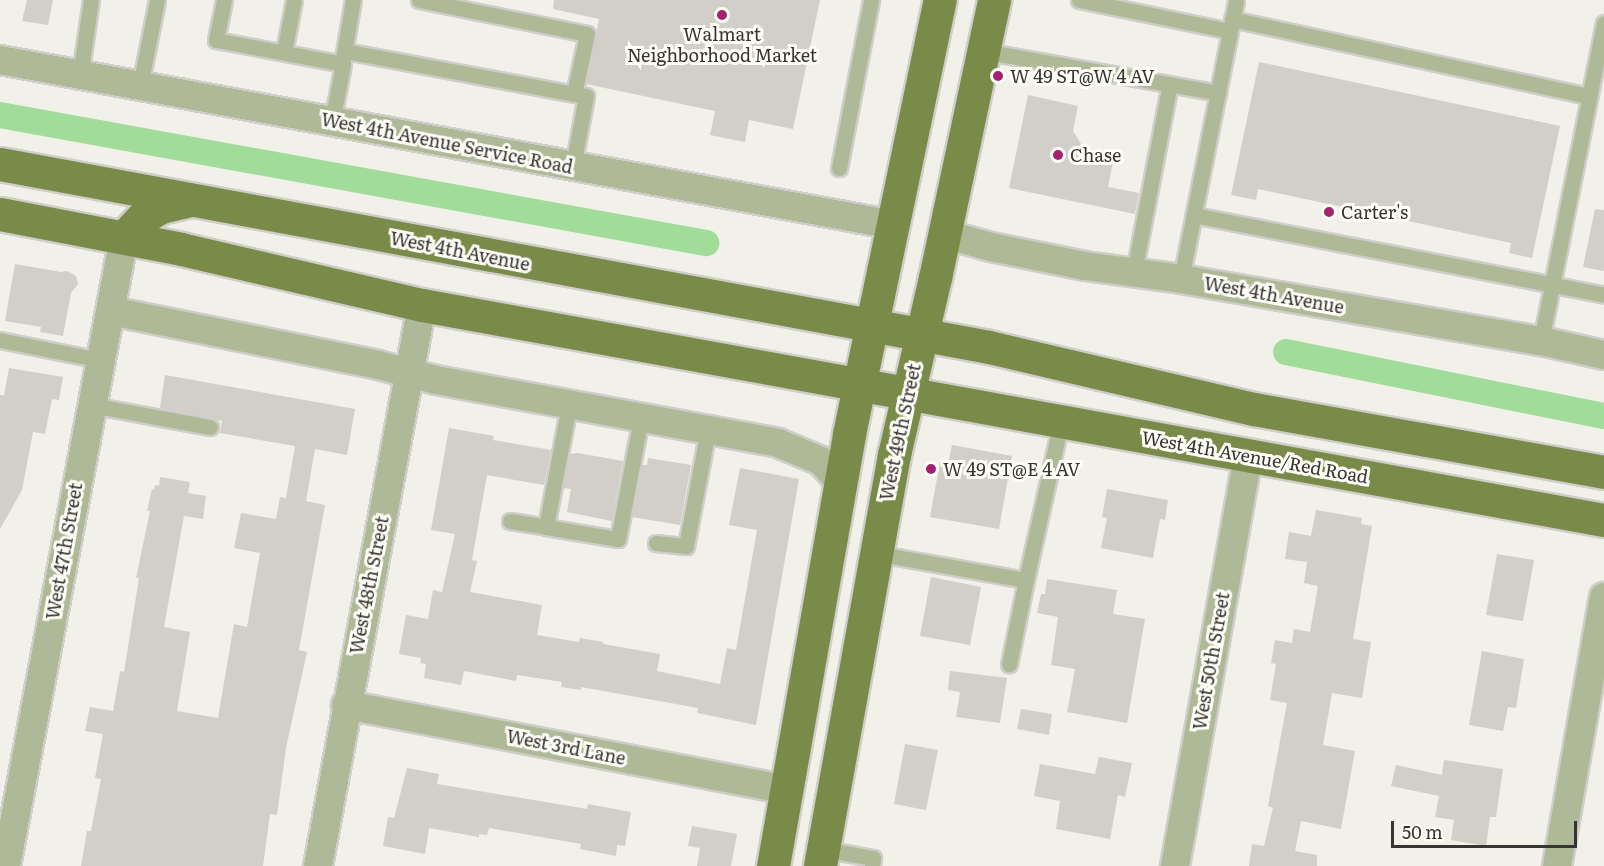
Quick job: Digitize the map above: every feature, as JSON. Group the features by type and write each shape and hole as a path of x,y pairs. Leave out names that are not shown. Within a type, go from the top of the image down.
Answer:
{"main road":[{"path":"773,866 840,482 940,0"},
{"name":"West 49th Street","path":"822,858 874,553 994,0"},
{"name":"West 4th Avenue","path":"0,164 921,335"},
{"path":"124,237 142,218 161,207 196,199"},
{"path":"0,214 124,237 422,305 907,395"},
{"path":"921,335 989,347 1254,409 1604,472"},
{"name":"West 4th Avenue/Red Road","path":"907,395 1604,520"}],"street":[{"name":"West 4th Avenue Service Road","path":"0,60 894,225"},
{"name":"West 4th Avenue","path":"944,234 992,247 1541,341 1604,355"},
{"name":"West 47th Street","path":"6,866 124,237"},
{"name":"West 48th Street","path":"318,866 346,705 422,305"},
{"path":"111,310 409,373 791,446 821,461 840,482"},
{"name":"West 50th Street","path":"1175,866 1248,455"},
{"path":"1557,866 1604,597"},
{"name":"West 3rd Lane","path":"346,705 786,790"}],"lane":[{"path":"80,75 91,0"},
{"path":"140,86 157,0"},
{"path":"224,0 216,40 284,52 344,57 586,96 573,166"},
{"path":"284,52 294,0"},
{"path":"332,122 353,0"},
{"path":"419,0 587,34 574,94"},
{"path":"839,168 871,0"},
{"path":"1078,0 1231,25 1588,96"},
{"path":"1181,279 1236,0"},
{"path":"1541,341 1604,23"},
{"path":"983,51 1218,93"},
{"path":"1134,272 1170,84"},
{"path":"1194,215 1604,296"},
{"path":"0,340 100,360"},
{"path":"91,405 210,427"},
{"path":"546,527 569,405"},
{"path":"510,521 618,539 640,418"},
{"path":"1009,664 1061,422"},
{"path":"656,543 686,546 708,430"},
{"path":"874,553 1026,580"},
{"path":"822,858 873,858 872,866"}],"building":[{"path":"27,0 53,0 48,25 22,21"},
{"path":"554,0 820,0 793,129 749,120 745,142 710,135 715,111 586,84 599,19 553,9"},
{"path":"1259,62 1560,126 1532,258 1509,253 1511,243 1258,189 1256,200 1231,195"},
{"name":"Chase","path":"1028,95 1078,106 1073,131 1086,152 1114,157 1108,187 1139,193 1135,214 1009,188"},
{"path":"1595,209 1604,210 1604,271 1583,267"},
{"path":"15,264 67,271 76,276 78,284 71,293 63,336 40,332 41,327 5,321"},
{"path":"9,368 63,377 59,400 52,399 45,434 33,432 22,490 0,529 0,395 4,395"},
{"path":"165,375 355,409 347,455 315,449 306,501 325,505 299,650 307,652 286,748 277,815 270,814 263,866 81,866 87,831 91,831 101,779 95,778 103,734 85,731 90,707 113,711 120,671 124,672 139,578 136,578 150,511 147,511 152,489 154,490 155,485 159,486 160,477 190,482 188,493 206,496 203,519 184,516 164,627 190,632 177,711 218,718 234,624 247,627 260,553 234,548 241,513 276,519 280,497 286,498 295,446 220,433 222,421 160,408"},
{"path":"449,428 494,436 493,440 551,450 544,485 487,475 472,560 477,561 470,592 542,605 537,635 579,642 580,638 660,654 657,671 720,684 727,648 736,650 757,530 729,525 740,468 799,479 756,725 697,713 698,708 581,687 581,690 561,687 562,682 517,675 516,681 464,671 461,685 424,678 426,664 420,663 421,658 399,654 406,615 428,619 433,590 442,592 455,534 431,530"},
{"path":"952,445 1012,456 999,529 930,517 940,462 948,464"},
{"path":"578,453 623,461 612,521 567,512 571,489 563,488 570,454"},
{"path":"648,458 691,465 680,525 632,517 642,465 647,465"},
{"path":"1107,489 1168,500 1165,520 1160,519 1153,558 1101,548 1107,518 1102,517"},
{"path":"1316,510 1362,518 1361,524 1372,526 1353,639 1371,642 1362,698 1332,693 1323,745 1355,751 1341,829 1301,821 1295,851 1317,855 1317,866 1249,866 1252,844 1264,846 1273,808 1268,806 1287,703 1270,700 1276,664 1271,663 1275,640 1292,643 1294,629 1310,632 1318,586 1304,583 1307,562 1285,559 1289,532 1311,536"},
{"path":"1497,554 1534,560 1523,621 1486,615"},
{"path":"931,577 981,587 970,645 920,636"},
{"path":"1047,579 1117,590 1113,614 1145,619 1127,723 1067,712 1075,669 1051,665 1058,617 1037,613 1041,594 1045,594"},
{"path":"1482,651 1524,659 1516,708 1508,707 1503,731 1469,725"},
{"path":"950,671 1007,678 1000,723 956,717 960,692 948,690"},
{"path":"1021,709 1052,714 1049,735 1017,729"},
{"path":"905,744 938,750 926,810 894,804"},
{"path":"1099,757 1132,763 1125,797 1118,795 1110,839 1056,829 1060,801 1034,796 1040,764 1095,774"},
{"path":"1444,760 1503,769 1496,817 1490,817 1486,846 1451,840 1454,820 1435,817 1439,796 1391,786 1396,765 1442,775"},
{"path":"407,768 439,774 437,784 587,809 588,804 631,812 625,846 617,845 616,856 580,849 581,844 489,828 487,835 479,834 479,837 429,828 425,854 383,846 388,817 394,818"},
{"path":"692,826 737,834 731,866 697,866 700,848 688,846"}],"waterway":[{"path":"0,115 706,243"},
{"path":"1286,352 1604,416"}],"place":[{"name":"Walmart Neighborhood Market","path":"722,15"},
{"name":"W 49 ST@W 4 AV","path":"998,76"},
{"name":"Chase","path":"1058,155"},
{"name":"Carter's","path":"1329,212"},
{"name":"W 49 ST@E 4 AV","path":"931,469"}]}
